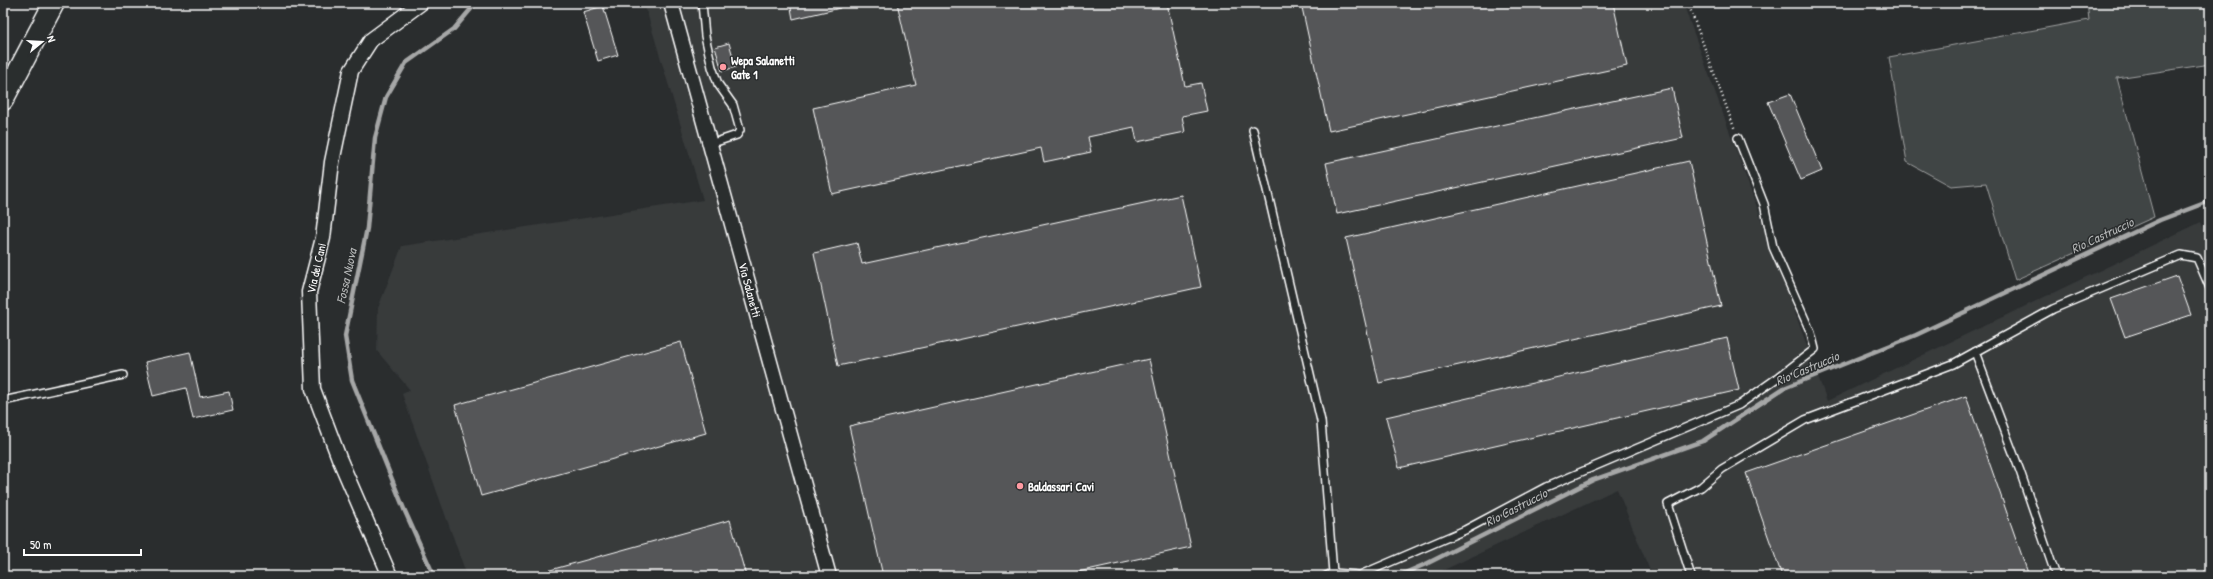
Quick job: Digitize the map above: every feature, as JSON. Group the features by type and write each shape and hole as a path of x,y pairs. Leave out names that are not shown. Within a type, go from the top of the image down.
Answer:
{"main road":[{"path":"3,100 54,3"}],"street":[{"name":"Via dei Cani","path":"390,576 339,458 313,389 309,292 323,238 332,162 351,71 371,40 421,3"},
{"name":"Via Salanetti","path":"671,3 829,576"}],"lane":[{"path":"702,3 705,36 712,67 718,84 733,105 740,130 737,135 710,144"},
{"path":"1253,130 1321,421 1330,574 1360,575 1465,530 1546,487 1739,405 1780,376 1814,349 1811,333 1773,247 1764,204 1738,138"},
{"path":"1691,576 1668,504 1701,487 1722,469 1805,420 1953,364 2053,309 2180,255 2197,258 2210,288"},
{"path":"1975,352 2020,471 2056,576"},
{"path":"3,401 124,375"}],"path":[{"path":"1688,3 1738,138"}],"shaded area":[{"path":"644,3 1683,3 1827,401 2201,222 2210,244 2210,576 1652,576 1617,489 1431,576 467,576 402,394 410,390 377,351 378,308 402,246 703,200"},
{"path":"2087,3 2210,3 2210,64 2117,78 2154,217 2015,280 1986,183 1951,186 1907,162 1889,57 2089,20"}],"building":[{"path":"790,3 840,3 840,8 793,19"},
{"path":"897,3 1167,3 1185,86 1201,83 1207,111 1182,116 1185,132 1137,142 1134,127 1088,137 1091,152 1044,162 1041,148 832,194 813,108 916,85"},
{"path":"1301,3 1613,3 1627,66 1329,131"},
{"path":"603,6 618,55 598,61 583,12"},
{"path":"729,43 736,67 722,71 715,47"},
{"path":"1672,88 1683,138 1337,214 1326,163"},
{"path":"1790,94 1822,171 1801,180 1768,102"},
{"path":"1689,161 1721,306 1379,383 1346,238"},
{"path":"1181,195 1201,287 838,366 814,253 857,243 862,264"},
{"path":"2177,276 2191,315 2125,337 2111,299"},
{"path":"1727,338 1739,390 1399,468 1386,417"},
{"path":"681,342 706,433 481,496 455,405"},
{"path":"190,352 200,397 229,391 233,410 193,419 186,388 153,396 145,362"},
{"name":"Baldassari Cavi","path":"1149,359 1191,547 1060,576 883,576 849,426"},
{"path":"1966,396 2029,576 1782,576 1746,473"},
{"path":"730,520 746,576 544,576 543,572"}],"waterway":[{"name":"Fossa Nuova","path":"434,576 404,509 352,380 345,336 367,228 375,138 386,97 406,63 454,29 476,3"},
{"name":"Rio Castruccio","path":"1398,576 1428,563 1593,480 1703,441 1784,388 1916,335 2160,220 2210,201"}],"place":[{"name":"Wepa Salanetti Gate 1","path":"723,67"},
{"name":"Baldassari Cavi","path":"1020,486"}]}
